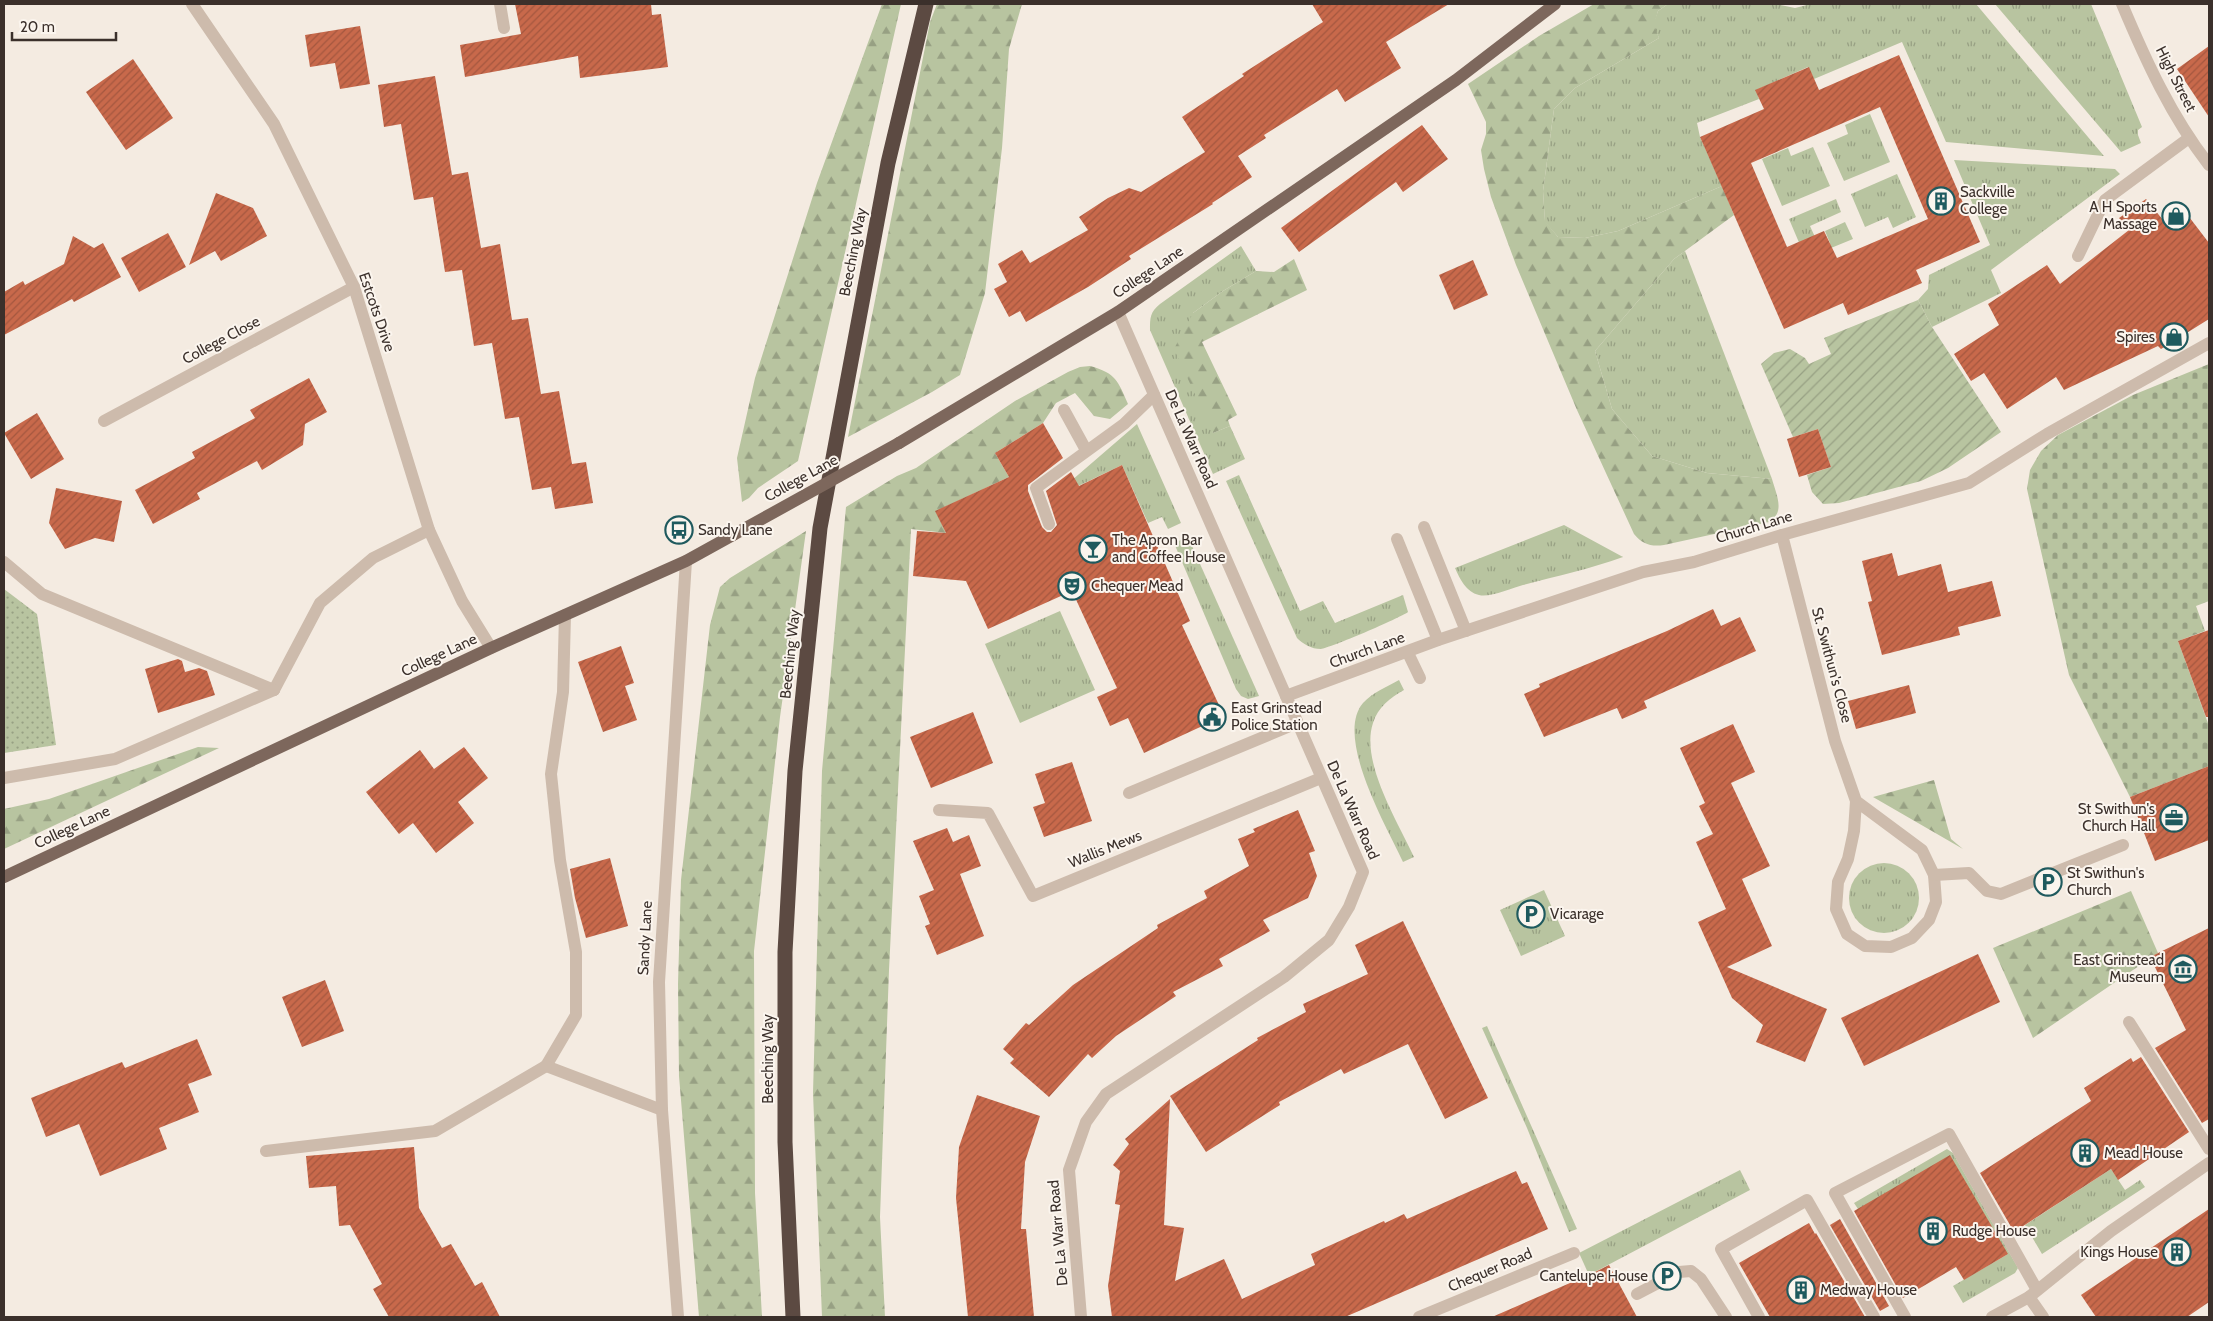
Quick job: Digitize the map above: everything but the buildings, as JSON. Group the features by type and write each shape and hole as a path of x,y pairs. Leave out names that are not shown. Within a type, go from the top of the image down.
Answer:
{"highway":[{"name":"Beeching Way","path":"794,1317 785,1142 785,962 795,772 820,528 888,163 926,4"}],"main road":[{"name":"College Lane","path":"4,877 491,648 686,561 899,443 1118,312 1456,80 1555,4"}],"street":[{"name":"Estcots Drive","path":"192,4 274,124 354,287 430,530 462,601 491,648"},
{"path":"500,4 504,28"},
{"name":"High Street","path":"2122,4 2161,90 2189,138 2209,164"},
{"path":"2078,256 2104,200 2189,138"},
{"name":"College Close","path":"104,421 354,287"},
{"name":"De La Warr Road","path":"1081,1317 1069,1170 1086,1122 1106,1094 1284,977 1329,940 1349,907 1363,872 1118,312"},
{"name":"Church Lane","path":"1286,696 1438,640 1643,572 1694,562 1782,535 1969,483 2047,434 2209,343"},
{"path":"1049,524 1036,488 1124,424 1154,394"},
{"path":"1064,410 1086,450"},
{"path":"1424,527 1466,631"},
{"path":"4,778 115,759 274,690 320,603 373,558 430,530"},
{"name":"St. Swithun's Close","path":"1782,535 1835,741 1856,801 1854,831 1848,859 1838,882 1836,909 1846,934 1865,946 1891,947 1912,938 1929,920 1936,902 1934,875 1922,850 1856,801"},
{"path":"1398,539 1438,640"},
{"name":"Sandy Lane","path":"678,1317 662,1110 659,982 686,561"},
{"path":"4,562 42,594 274,690"},
{"path":"266,1151 435,1131 546,1066 576,1015 576,952 560,860 550,774 563,692 565,615"},
{"path":"1408,652 1420,678"},
{"path":"1129,793 1298,722"},
{"name":"Wallis Mews","path":"938,810 988,813 1033,896 1322,778"},
{"path":"1934,875 1970,873 1987,891 2001,894 2123,845"},
{"path":"2129,1022 2209,1149"},
{"path":"546,1066 662,1110"},
{"path":"1905,1317 1835,1193 1949,1134 2033,1293 2043,1317"},
{"path":"1992,1317 2033,1293 2111,1231 2209,1163"},
{"path":"1758,1317 1721,1249 1807,1200 1874,1317"},
{"name":"Chequer Road","path":"1419,1317 1574,1253"},
{"path":"1637,1294 1679,1272 1691,1271 1702,1279 1726,1317"}],"green space":[{"path":"882,4 901,4 798,461 758,488 749,498 742,502 737,458 755,378 817,183"},
{"path":"937,4 1022,4 1009,49 1002,148 985,293 960,375 848,437 930,22"},
{"path":"1594,4 1668,4 1658,11 1654,25 1659,38 1575,88 1554,109 1543,191 1545,221 1558,237 1585,238 1618,231 1722,186 1734,215 1674,259 1595,351 1612,409 1652,456 1707,473 1772,479 1778,508 1774,518 1769,522 1659,546 1644,542 1634,534 1577,410 1516,265 1491,197 1481,150 1486,134 1486,122 1468,84 1539,36"},
{"path":"1668,4 1776,4 1795,8 1811,4 1976,4 2104,156 1946,142 1902,42 1814,79 1808,67 1756,90 1759,99 1697,123 1700,137 1722,186 1618,231 1585,238 1558,237 1545,222 1543,191 1554,109 1575,88 1659,38 1653,25 1658,11"},
{"path":"1995,4 2091,4 2142,127 2138,130 2141,143 2121,152"},
{"path":"1870,114 1890,162 1844,181 1827,143 1848,134 1845,125"},
{"path":"1813,147 1830,186 1782,206 1762,159 1788,148 1791,156"},
{"path":"1954,160 2115,169 2120,174 1991,270 2001,293 1932,327 1918,300 1928,289 1929,275 1990,245"},
{"path":"1897,174 1916,217 1893,228 1888,217 1865,227 1851,194"},
{"path":"1836,199 1841,212 1810,226 1820,248 1830,243 1825,231 1845,222 1853,239 1831,248 1809,266 1789,219"},
{"path":"1241,246 1256,271 1223,291 1193,313 1213,433 1230,426 1245,459 1213,474 1150,330 1151,319 1152,313 1160,304"},
{"path":"1685,251 1772,479 1707,473 1652,456 1612,409 1595,351 1674,259"},
{"path":"1294,259 1307,290 1202,342 1237,415 1228,420 1230,426 1213,433 1174,349 1193,313 1223,291 1256,271 1274,272"},
{"path":"1918,300 1932,327 2001,432 1948,468 1921,481 1839,503 1823,504 1812,492 1807,475 1831,467 1818,429 1793,437 1761,364 1774,353 1790,349 1805,358 1809,364 1831,354 1824,338"},
{"path":"2209,364 2209,601 2196,606 2205,631 2178,641 2209,726 2209,766 2130,797 2069,675 2027,489 2030,470 2041,451 2058,435 2133,395"},
{"path":"1090,366 1106,372 1115,379 1122,389 1128,404 1110,419 1094,416 1075,393 1056,403 1043,423 995,453 1009,477 936,511 946,533 911,529 889,970 880,1217 885,1317 822,1317 813,1093 822,771 846,507 897,476 916,468 1015,401 1068,372 1080,367"},
{"path":"1137,424 1181,523 1168,529 1162,517 1148,523 1122,465 1049,500"},
{"path":"1239,475 1300,611 1323,601 1335,623 1403,595 1408,612 1379,626 1321,649 1308,646 1297,638 1226,481"},
{"path":"1564,525 1623,557 1586,569 1483,596 1470,591 1461,581 1455,568"},
{"path":"806,531 780,717 754,951 755,1193 762,1317 699,1317 679,1076 678,984 681,880 710,625 720,587 730,578"},
{"path":"1188,537 1259,696 1248,699 1241,696 1236,689 1174,543"},
{"path":"4,589 37,614 56,745 4,753"},
{"path":"1060,611 1095,690 1020,723 985,644"},
{"path":"1399,680 1404,690 1389,700 1378,712 1373,723 1370,739 1376,773 1383,792 1414,857 1403,862 1366,782 1355,737 1356,718 1363,703"},
{"path":"198,747 219,748 4,849 4,809 49,799"},
{"path":"1934,780 1951,839 1963,849 1873,797"},
{"path":"1884,863 1897,866 1909,873 1916,885 1919,898 1916,911 1909,923 1897,930 1884,933 1871,930 1859,923 1852,911 1849,898 1852,885 1859,873 1871,866"},
{"path":"1544,890 1565,936 1521,956 1500,910"},
{"path":"2131,891 2158,953 2033,1038 1993,948"},
{"path":"1487,1026 1577,1229 1569,1232 1527,1128 1482,1028"},
{"path":"1947,1149 1953,1153 2018,1268 2015,1273 1963,1303 1953,1286 2008,1254 1858,1209 1854,1203"},
{"path":"2111,1169 2125,1190 2140,1180 2145,1187 2042,1254 2025,1225"},
{"path":"1740,1170 1750,1190 1589,1275 1579,1253"}],"place":[{"name":"Sackville College","path":"1941,201"},
{"name":"A H Sports Massage","path":"2176,216"},
{"name":"Spires","path":"2174,337"},
{"name":"Sandy Lane","path":"679,530"},
{"name":"The Apron Bar and Coffee House","path":"1093,549"},
{"name":"Chequer Mead","path":"1072,586"},
{"name":"East Grinstead Police Station","path":"1212,717"},
{"name":"St Swithun's Church Hall","path":"2174,818"},
{"name":"St Swithun's Church","path":"2048,882"},
{"name":"Vicarage","path":"1531,914"},
{"name":"East Grinstead Museum","path":"2183,969"},
{"name":"Mead House","path":"2085,1153"},
{"name":"Rudge House","path":"1933,1231"},
{"name":"Kings House","path":"2177,1252"},
{"name":"Cantelupe House","path":"1667,1276"},
{"name":"Medway House","path":"1801,1290"}]}
